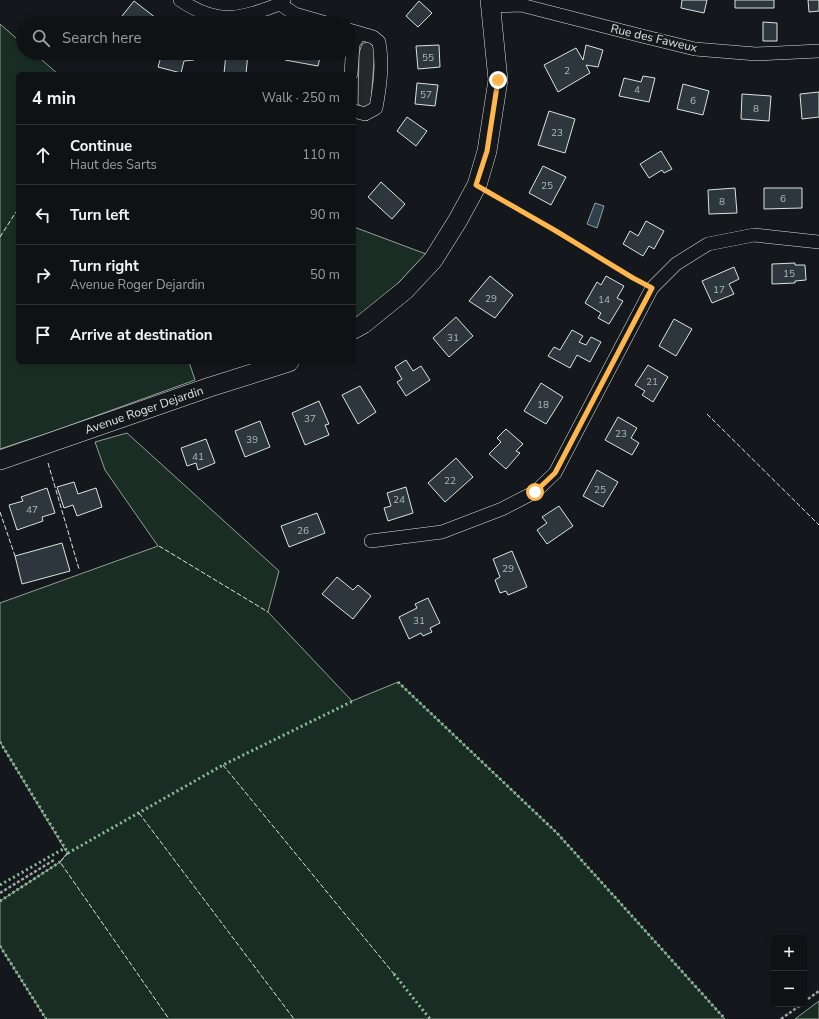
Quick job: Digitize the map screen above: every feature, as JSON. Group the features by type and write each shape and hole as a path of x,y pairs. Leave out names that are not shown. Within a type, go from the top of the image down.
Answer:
{"main road":[{"path":"356,328 363,324 405,290 433,260 458,220 476,185 487,151 498,80 491,3"},
{"name":"Avenue Roger Dejardin","path":"0,460 283,364"}],"street":[{"path":"180,0 194,10 216,16"},
{"path":"245,16 282,2 295,14 302,16"},
{"name":"Rue des Faweux","path":"491,3 521,5 694,49 756,54 819,51"},
{"path":"356,33 373,37 379,42 382,56 376,108 366,114 356,112"},
{"path":"350,72 351,60"},
{"path":"371,541 442,532 502,509 535,492 555,473 652,288 676,264 708,244 754,235 819,242"}],"path":[{"path":"476,185 652,288"},
{"path":"0,893 54,860"},
{"path":"807,1000 819,991"},
{"path":"781,1019 798,1007"}],"green space":[{"path":"0,24 16,38 16,60 42,60 56,72 16,72 16,364 190,364 195,380 0,449"},
{"path":"356,228 426,254 380,302 356,318"},
{"path":"127,433 279,571 268,612 352,701 398,682 557,833 725,1019 46,1019 0,946 0,901 60,862 67,853 0,742 0,603 158,546 105,470 95,442"},
{"path":"819,1001 819,1019 795,1019"}],"shaded area":[{"path":"369,41 375,48 371,102 366,110 358,104 359,53 362,44"}],"water":[{"path":"595,203 604,206 597,228 587,224"}],"building":[{"path":"682,0 707,0 704,13 681,8"},
{"path":"735,0 774,0 774,8 735,8"},
{"path":"808,0 819,0 819,11 809,12"},
{"path":"134,1 153,16 122,16"},
{"path":"419,1 432,13 418,27 406,16"},
{"path":"763,22 777,23 777,41 763,41"},
{"path":"439,45 440,67 418,69 416,46"},
{"path":"586,45 603,50 598,67 586,65 590,73 558,92 544,65 576,48 583,60"},
{"path":"160,60 194,60 184,61 181,72 158,67"},
{"path":"225,60 247,60 246,72 224,72"},
{"path":"285,60 319,60 318,66"},
{"path":"643,76 655,78 649,102 619,96 624,78 641,82"},
{"path":"417,83 438,85 435,106 415,104"},
{"path":"683,84 709,91 703,115 677,109"},
{"path":"819,92 819,117 802,119 800,94"},
{"path":"742,94 771,96 769,121 741,119"},
{"path":"549,111 575,119 565,153 538,145"},
{"path":"407,117 427,131 416,146 397,131"},
{"path":"661,151 672,169 664,173 662,170 649,178 640,164"},
{"path":"543,166 566,177 551,205 529,193"},
{"path":"381,182 405,204 392,219 368,197"},
{"path":"735,188 737,213 709,214 708,190"},
{"path":"764,188 802,188 802,208 764,209"},
{"path":"646,221 664,231 654,249 649,246 643,256 623,244 630,231 638,236"},
{"path":"795,263 795,265 805,265 806,280 795,281 795,283 772,284 772,264"},
{"path":"734,267 739,279 729,284 734,294 712,303 702,281"},
{"path":"490,276 513,295 495,318 469,301"},
{"path":"606,276 624,286 617,298 623,301 609,324 598,318 601,313 585,303 597,282 601,285"},
{"path":"456,317 473,336 449,357 433,338"},
{"path":"674,319 692,329 676,356 659,346"},
{"path":"572,330 583,336 579,342 586,345 591,337 601,342 590,362 577,355 570,368 548,356 554,347 560,350"},
{"path":"406,360 413,371 421,366 430,380 406,396 397,382 402,379 395,367"},
{"path":"648,365 668,377 653,402 642,395 645,391 635,385"},
{"path":"541,383 563,397 546,424 524,411"},
{"path":"360,386 376,412 358,424 342,395"},
{"path":"319,401 329,424 325,425 329,435 305,445 292,413"},
{"path":"618,417 637,428 631,438 639,443 632,455 605,440"},
{"path":"260,421 270,447 245,457 235,431"},
{"path":"506,429 523,444 516,451 520,453 506,469 489,454 501,442 497,438"},
{"path":"206,439 215,463 198,470 196,463 187,466 181,448"},
{"path":"456,458 473,477 445,502 428,483"},
{"path":"597,470 618,482 603,507 583,496"},
{"path":"74,482 78,494 96,488 102,507 77,516 73,505 64,508 57,487"},
{"path":"406,487 413,513 388,521 384,508 391,506 387,493"},
{"path":"47,488 55,513 42,517 43,521 17,530 9,505 23,501 21,497"},
{"path":"559,506 573,526 547,544 537,530 547,523 542,517"},
{"path":"317,513 325,533 289,547 281,526"},
{"path":"62,543 70,571 22,584 15,556"},
{"path":"512,551 527,587 508,595 506,591 500,593 495,580 500,577 493,559"},
{"path":"337,577 353,590 358,585 371,596 353,619 322,594"},
{"path":"428,598 440,623 430,628 432,632 423,636 421,633 409,639 399,617 417,608 415,604"}],"hedge":[{"path":"398,682 557,833 725,1019"},
{"path":"0,742 68,853 223,765 353,701"},
{"path":"0,885 65,848"},
{"path":"0,901 60,862"},
{"path":"0,946 46,1019"},
{"path":"394,974 430,1019"}],"fence":[{"path":"0,237 16,212"},
{"path":"707,414 819,525"},
{"path":"48,463 79,569"},
{"path":"0,512 15,556"},
{"path":"159,546 268,612"},
{"path":"223,765 394,974"},
{"path":"139,813 294,1019"},
{"path":"68,853 60,862 169,1019"}],"route":[{"path":"498,80 487,151 476,185 652,288 555,473 535,492"}]}
